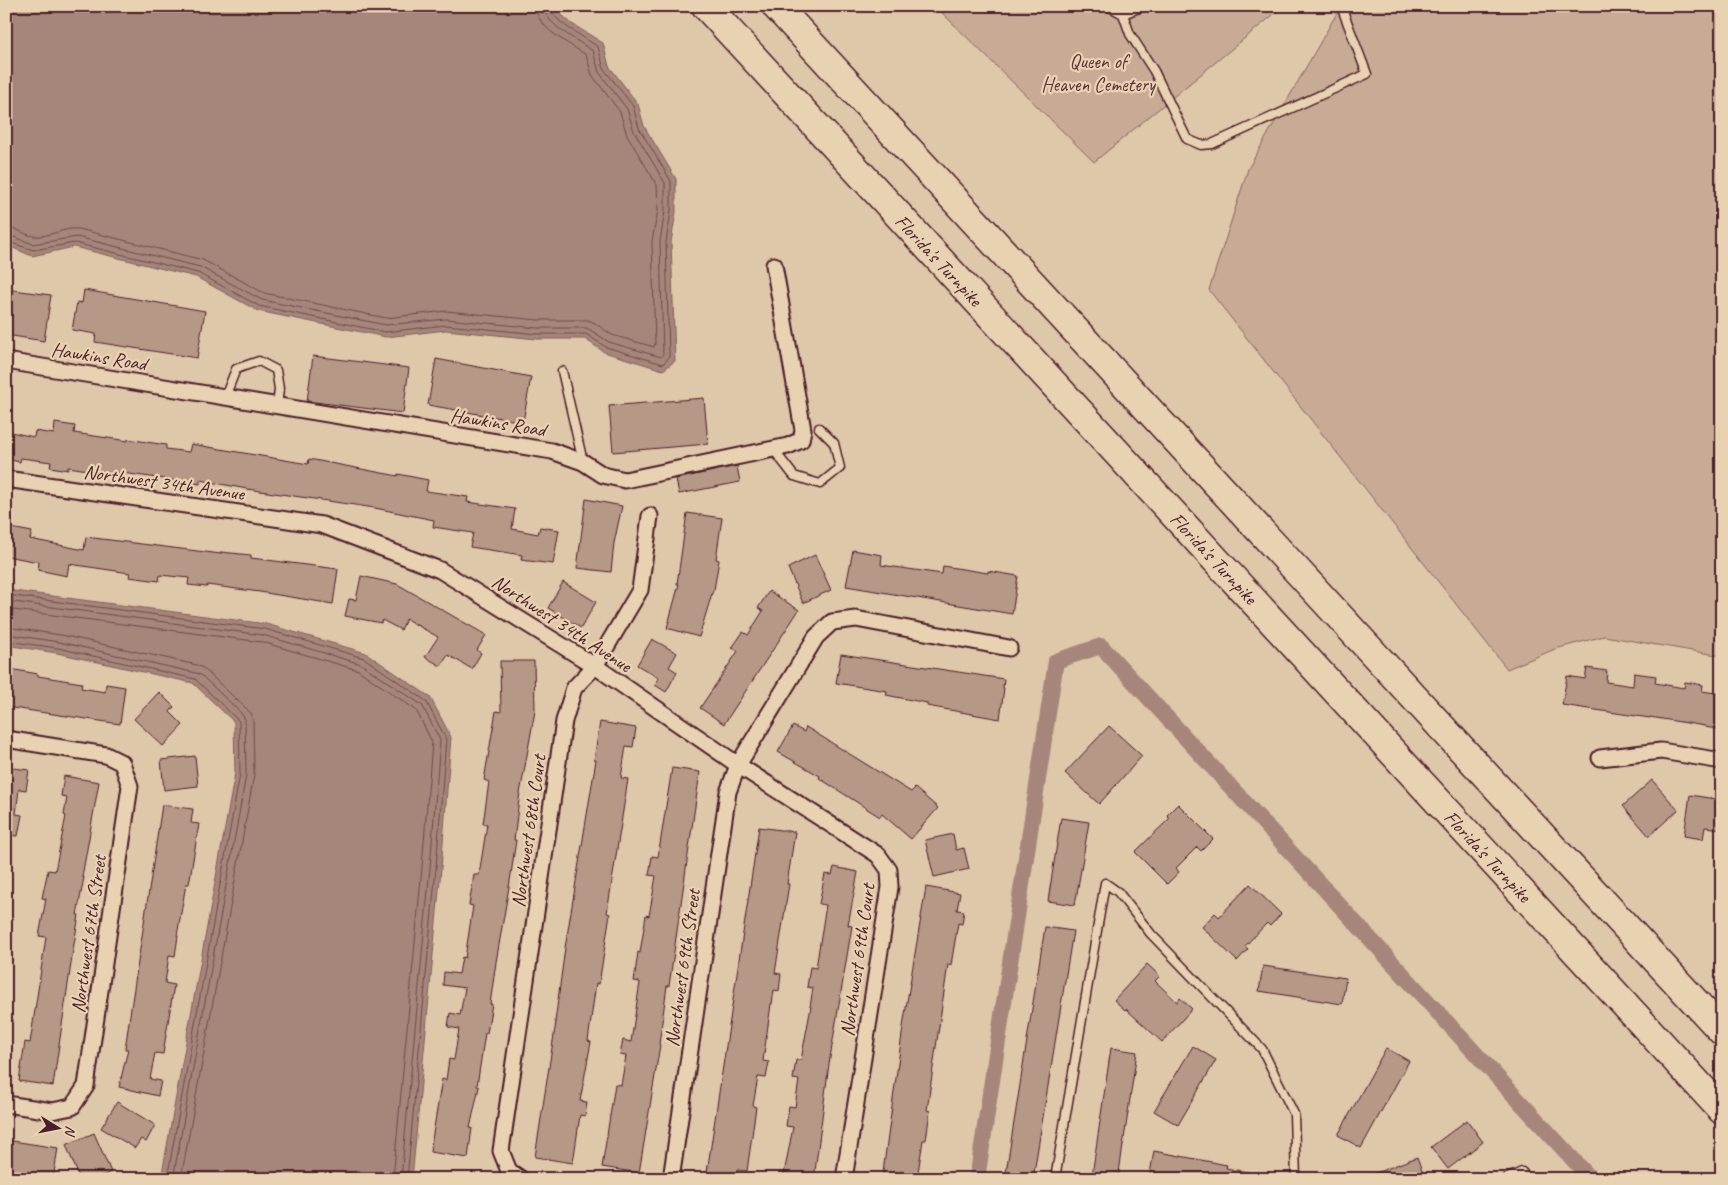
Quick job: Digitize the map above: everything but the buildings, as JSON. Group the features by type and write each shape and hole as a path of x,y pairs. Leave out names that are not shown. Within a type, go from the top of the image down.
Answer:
{"highway":[{"name":"Florida's Turnpike","path":"706,6 1722,1110"},
{"path":"776,6 1722,1031"}],"street":[{"name":"Hawkins Road","path":"6,361 552,451 583,462 604,475 625,480 788,446 801,440 803,430 774,264"},
{"name":"Northwest 34th Avenue","path":"6,479 322,525 440,570 595,666 738,765"},
{"name":"Northwest 68th Court","path":"515,1175 502,1151 564,721 574,688 595,666 640,590 650,516"},
{"path":"738,765 816,637 832,622 856,619 1009,648"},
{"name":"Northwest 67th Street","path":"6,738 106,756 122,763 130,786 86,1086 72,1107 52,1111 6,1104"},
{"path":"1600,758 1661,751 1722,762"},
{"name":"Northwest 69th Street","path":"671,1179 728,792 738,765"},
{"name":"Northwest 69th Court","path":"738,765 878,856 890,870 890,887 844,1179"}],"lane":[{"path":"1108,6 1123,14 1130,34 1154,71 1187,138 1201,145 1212,144 1367,74 1341,6"},
{"path":"1123,14 1144,6"},
{"path":"224,397 236,369 259,361 276,370 279,389 277,406"},
{"path":"562,371 583,462"},
{"path":"773,449 794,476 820,484 840,468 834,443 819,428"},
{"path":"1055,1179 1105,883 1118,892 1150,934 1262,1050 1294,1114 1296,1179"},
{"path":"1505,1179 1522,1172 1528,1179"}],"green space":[{"name":"Queen of Heaven Cemetery","path":"935,6 1284,6 1094,162"},
{"path":"1341,6 1722,6 1722,656 1604,636 1555,649 1507,669 1209,290 1248,169"}],"water":[{"path":"6,6 552,6 572,24 603,43 609,66 638,104 644,126 676,179 676,212 671,242 675,361 663,370 604,352 585,339 537,339 446,330 386,337 258,311 196,277 74,247 32,256 6,245"},
{"path":"6,590 266,624 366,653 430,697 451,737 441,869 412,1179 161,1179 235,773 234,722 193,683 57,653 6,645"}],"waterway":[{"path":"977,1179 1056,661 1101,646 1591,1179"}]}
